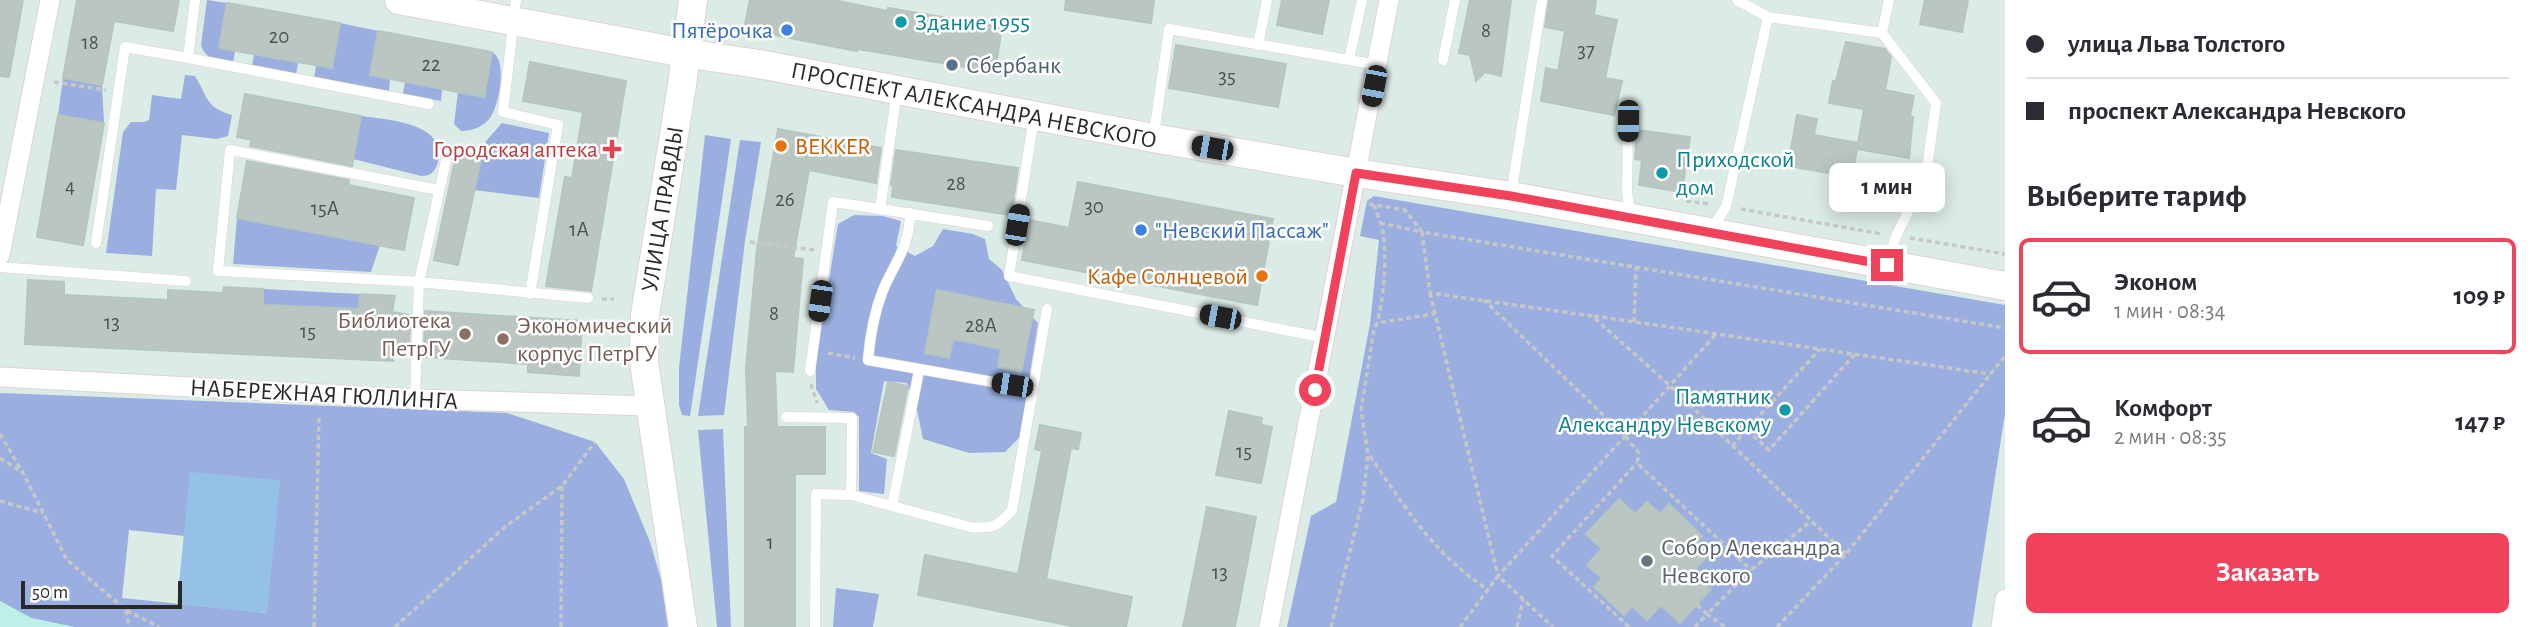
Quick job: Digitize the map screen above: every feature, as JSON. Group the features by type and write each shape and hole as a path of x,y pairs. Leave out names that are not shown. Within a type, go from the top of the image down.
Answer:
{"main road":[{"name":"ПРОСПЕКТ АЛЕКСАНДРА НЕВСКОГО","path":"399,0 515,10 685,53 764,65 1153,138 1511,196 2005,286"},
{"name":"УЛИЦА ПРАВДЫ","path":"683,627 648,406 644,362 645,315 693,0"}],"street":[{"path":"0,255 50,0"},
{"path":"1269,627 1389,0"},
{"name":"НАБЕРЕЖНАЯ ГЮЛЛИНГА","path":"0,377 415,399 648,406"},
{"path":"2001,627 2005,599"}],"lane":[{"path":"188,58 195,0"},
{"path":"1258,44 1267,0"},
{"path":"1349,60 1362,0"},
{"path":"1443,60 1455,0"},
{"path":"1511,196 1542,0"},
{"path":"1737,0 1768,17 1882,33 1936,103 1926,175 1896,236 1887,265"},
{"path":"1882,33 1889,0"},
{"path":"515,10 503,112 558,125 530,294"},
{"path":"1708,233 1726,207 1768,17"},
{"path":"1153,138 1169,29 1378,65"},
{"path":"96,243 125,47 429,104"},
{"path":"880,209 897,90"},
{"path":"1035,116 1009,276 1326,338"},
{"path":"1628,121 1627,192 1630,218"},
{"path":"439,190 230,150 218,271 419,282 588,298"},
{"path":"415,399 419,282 447,156"},
{"path":"810,371 833,202 988,226"},
{"path":"910,214 910,230 904,251 883,291 873,322 867,360 919,371 1033,388"},
{"path":"0,267 187,281"},
{"path":"815,627 816,494 851,495 970,527 990,528 1003,522 1012,510 1047,310"},
{"path":"892,506 919,371"},
{"path":"786,417 852,418 851,495"}],"path":[{"path":"54,82 118,92"},
{"path":"1350,201 1405,210 1422,232 1430,293 1499,576 1553,627"},
{"path":"1331,627 1363,499 1368,454 1361,410 1382,307 1384,248 1374,205"},
{"path":"1380,223 2005,328"},
{"path":"750,242 826,251"},
{"path":"1634,322 1636,267"},
{"path":"1430,293 1990,374"},
{"path":"1484,300 1625,436 1639,453 1637,463 1552,556 1629,627"},
{"path":"1377,323 1435,314"},
{"path":"1592,316 1670,386 1846,554"},
{"path":"1460,627 1499,576 1716,334"},
{"path":"1732,446 1820,349"},
{"path":"813,350 867,360"},
{"path":"1747,430 1769,450 1855,355"},
{"path":"1777,627 1846,554 2005,355"},
{"path":"810,371 811,390 824,417"},
{"path":"314,627 319,417"},
{"path":"0,434 67,560 126,610 159,627"},
{"path":"396,627 506,526 562,486 595,442"},
{"path":"1368,454 1428,539 1488,590"},
{"path":"0,458 23,473"},
{"path":"1637,463 1751,570"},
{"path":"561,627 562,486"},
{"path":"0,501 43,513"},
{"path":"1695,627 1751,570 1811,521"},
{"path":"1517,627 1523,600"},
{"path":"1697,606 1725,627"},
{"path":"126,610 129,627"}],"shaded area":[{"path":"207,0 227,3 219,47 235,51 233,63 210,57 203,50 201,45"},
{"path":"340,23 378,31 370,75 390,79 389,92 314,78 316,66 332,68"},
{"path":"492,52 500,64 501,73 499,94 493,112 481,126 461,131 454,124 458,92 484,97"},
{"path":"254,54 298,63 296,75 252,67"},
{"path":"185,75 195,76 212,105 232,115 228,136 217,139 182,135 176,190 156,189 152,256 106,253 123,132 131,122 149,120 152,95 181,99"},
{"path":"63,78 102,85 104,123 58,115"},
{"path":"405,82 442,89 441,101 403,94"},
{"path":"361,116 401,122 426,132 435,140 439,151 434,170 429,175 421,176 353,159"},
{"path":"502,123 549,133 539,198 474,190 486,141"},
{"path":"705,135 731,139 690,416 682,415 679,405 679,368"},
{"path":"740,140 761,142 745,241 724,415 698,416"},
{"path":"1374,196 2005,305 2005,413 1972,627 1287,627 1311,516 1336,502 1370,324 1379,240 1360,236 1367,201"},
{"path":"854,215 883,216 901,221 896,246 915,256 933,246 943,229 985,239 989,259 1002,270 1016,299 1038,323 1020,437 1005,452 969,453 923,439 917,410 907,383 884,381 871,453 887,459 884,494 859,491 859,417 854,412 829,410 816,389 816,362 838,224"},
{"path":"237,218 380,245 371,272 233,264"},
{"path":"263,289 360,294 359,309 263,305"},
{"path":"0,393 507,413 595,442 624,479 650,542 663,586 668,627 74,627 31,618 0,601","holes":["190,472 267,613 122,598 129,530 185,536"]},
{"path":"723,429 731,627 717,627 698,430"},
{"path":"190,472 280,480 267,613 177,604"},
{"path":"836,588 879,594 873,627 833,627"}],"sand":[{"path":"0,601 31,618 74,627 0,627"}],"building":[{"path":"0,0 23,0 9,77 0,76"},
{"path":"77,0 179,0 173,31 114,21 102,85 63,78"},
{"path":"750,0 834,0 887,11 888,8 1002,27 995,72 858,49 857,51 744,29"},
{"path":"1066,0 1154,0 1151,23 1065,10"},
{"path":"1282,0 1329,0 1322,34 1277,25"},
{"path":"1470,0 1511,0 1501,76 1485,72 1476,81 1470,55 1459,53"},
{"path":"1549,0 1596,0 1594,15 1617,20 1605,78 1622,81 1614,115 1541,101 1546,68 1558,71 1565,31 1545,27"},
{"path":"1925,0 1968,0 1962,32 1920,24"},
{"path":"227,3 340,23 332,68 219,48"},
{"path":"378,31 492,52 484,97 370,75"},
{"path":"1846,42 1885,49 1891,57 1885,90 1914,96 1910,116 1913,117 1909,158 1857,149 1852,177 1788,166 1797,115 1817,119 1814,135 1858,143 1864,109 1829,103"},
{"path":"1176,45 1286,64 1278,107 1169,88"},
{"path":"530,62 626,81 591,291 546,286 565,177 572,178 583,112 523,101"},
{"path":"245,94 361,116 352,166 250,146 252,140 237,137"},
{"path":"58,115 104,123 83,245 37,237"},
{"path":"778,129 881,148 876,183 809,170 793,258 803,259 793,372 775,371 777,427 825,427 825,474 795,474 795,627 745,627 745,427 748,427 746,368 757,249"},
{"name":"Приходской дом","path":"1637,130 1690,137 1682,192 1639,185 1642,160 1635,159"},
{"path":"896,150 1018,168 1011,215 892,197"},
{"path":"456,155 481,160 458,265 434,260"},
{"path":"247,161 349,180 348,185 414,198 404,250 237,218"},
{"path":"1078,182 1273,219 1257,305 1022,260 1029,220 1069,228"},
{"path":"28,280 64,282 64,295 168,300 168,290 223,293 224,287 263,289 263,305 359,309 360,294 395,296 392,312 410,315 409,356 394,355 393,361 25,344"},
{"path":"937,290 1034,310 1021,372 998,367 1001,349 953,339 949,358 925,353"},
{"name":"Экономический корпус ПетрГУ","path":"425,311 582,321 579,376 528,372 528,364 424,357"},
{"path":"888,382 908,386 894,456 873,452"},
{"path":"1229,411 1262,418 1261,425 1272,427 1261,483 1216,475"},
{"path":"1040,425 1081,433 1078,449 1071,448 1046,579 1132,597 1126,627 1077,627 918,595 925,555 1018,574 1042,451 1035,449"},
{"name":"Собор Александра Невского","path":"1619,499 1635,514 1647,502 1660,514 1669,504 1702,536 1694,545 1707,557 1692,572 1711,589 1680,623 1661,605 1647,620 1632,606 1624,615 1594,587 1602,578 1587,565 1602,549 1586,534"},
{"path":"1207,507 1256,517 1235,627 1183,627"}],"place":[{"name":"Здание 1955","path":"901,22"},
{"name":"Пятёрочка","path":"787,30"},
{"name":"Сбербанк","path":"952,65"},
{"name":"BEKKER","path":"781,146"},
{"name":"Городская аптека","path":"612,149"},
{"name":"Приходской дом","path":"1662,173"},
{"name":"\"Невский Пассаж\"","path":"1141,230"},
{"name":"Кафе Солнцевой","path":"1262,276"},
{"name":"Библиотека ПетрГУ","path":"465,334"},
{"name":"Экономический корпус ПетрГУ","path":"503,339"},
{"name":"Памятник Александру Невскому","path":"1785,410"},
{"name":"Собор Александра Невского","path":"1647,561"}],"route":[{"path":"1315,390 1356,173 1511,196 1887,265"}]}
